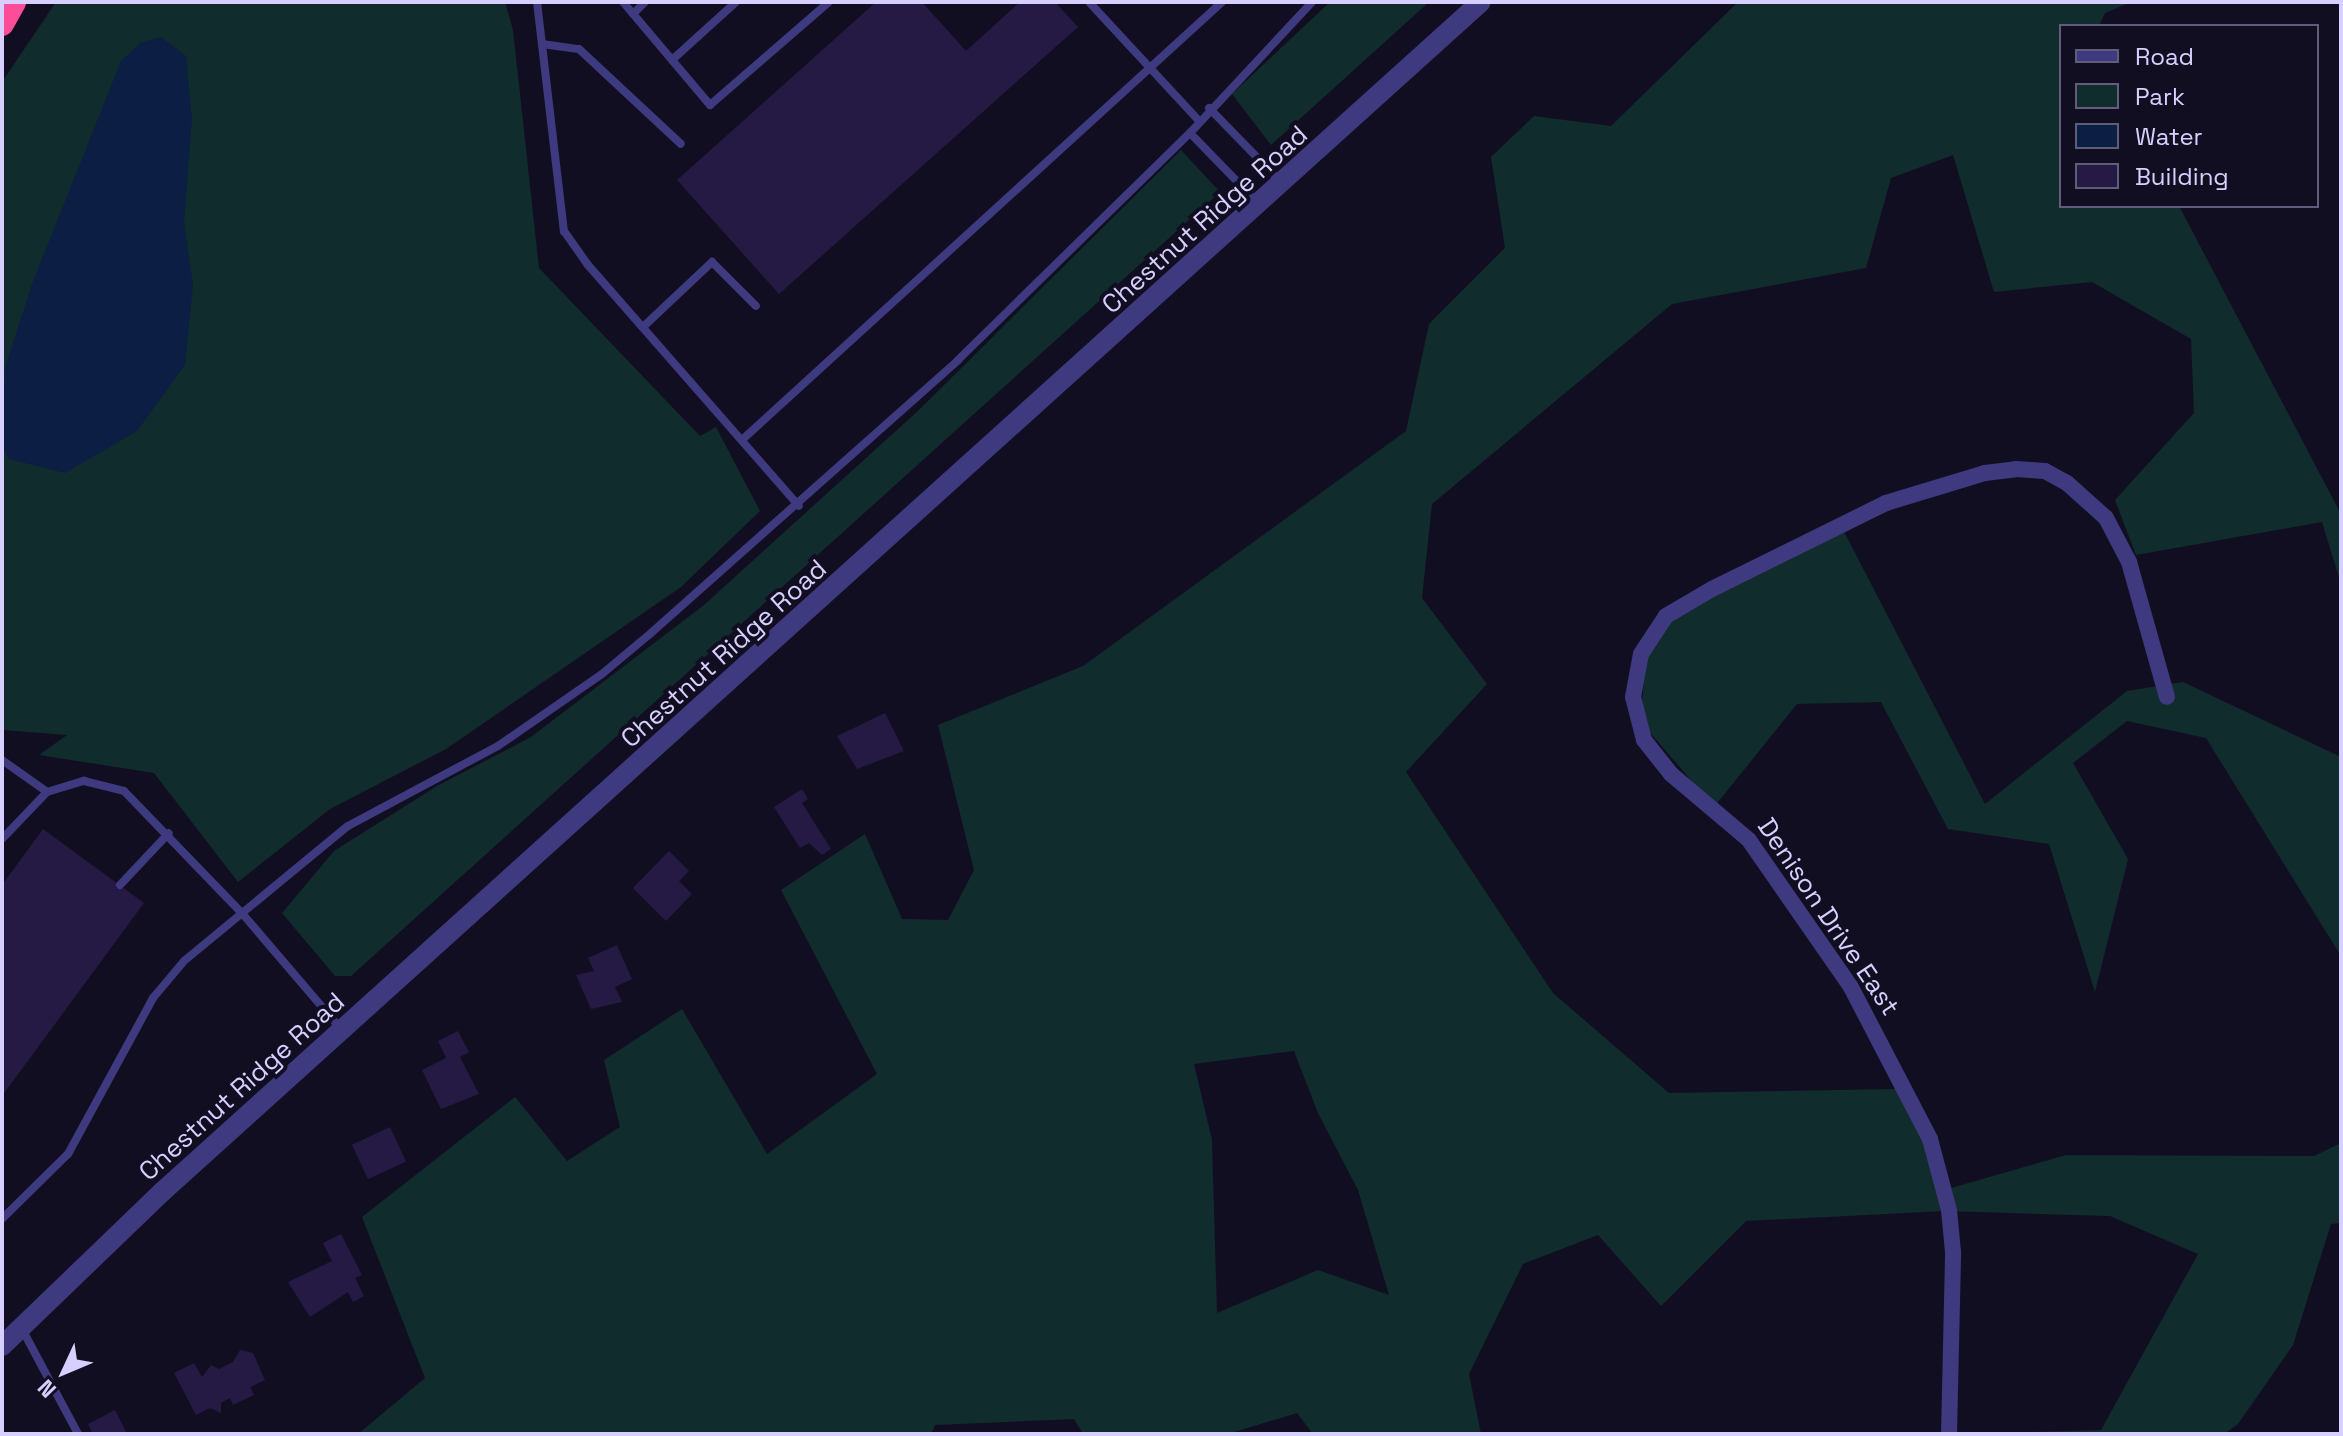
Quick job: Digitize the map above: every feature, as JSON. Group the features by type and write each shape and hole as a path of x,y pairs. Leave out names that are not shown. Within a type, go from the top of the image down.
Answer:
{"highway":[{"path":"2,24 14,2"}],"street":[{"name":"Chestnut Ridge Road","path":"2,1346 20,1325 1284,185 1481,2"},
{"name":"Denison Drive East","path":"1949,1434 1953,1252 1947,1200 1930,1139 1851,987 1749,840 1671,774 1644,740 1633,697 1641,654 1666,616 1687,601 1886,503 1985,473 2016,469 2045,471 2067,483 2106,518 2129,562 2167,697"}],"lane":[{"path":"537,2 546,114 564,231 799,506"},
{"path":"623,2 710,105 829,2"},
{"path":"633,14 645,2"},
{"path":"672,60 736,2"},
{"path":"1089,2 1149,71 1200,122"},
{"path":"743,439 1222,2"},
{"path":"2,1219 68,1154 161,985 241,912 348,826 498,746 602,674 799,506 958,360 1190,133 1209,108 1312,2"},
{"path":"542,44 579,49 681,144"},
{"path":"1209,108 1284,185"},
{"path":"1190,133 1260,205"},
{"path":"643,327 712,262 756,306"},
{"path":"2,760 47,792"},
{"path":"2,839 47,792 74,783 109,784 124,791 169,833 344,1031"},
{"path":"120,885 169,833"},
{"path":"20,1325 78,1434"}],"green space":[{"path":"56,2 505,2 513,30 539,268 700,436 716,427 760,511 681,587 446,749 330,809 238,882 154,773 39,755 67,735 2,730 2,82"},
{"path":"1330,2 1429,2 1271,145 1232,94"},
{"path":"1738,2 2131,2 2105,13 2100,24 2059,24 2059,208 2180,208 2341,514 2341,584 2322,522 2136,555 2115,500 2194,413 2191,339 2092,282 1994,292 1953,155 1891,178 1866,268 1672,304 1432,504 1422,598 1487,684 1406,772 1553,993 1669,1093 1899,1089 1944,1190 2066,1155 2314,1156 2341,1143 2341,1223 2331,1224 2293,1345 2238,1424 2224,1434 1958,1434 2101,1430 2198,1254 2110,1216 1945,1211 1746,1221 1661,1306 1598,1235 1523,1264 1469,1374 1481,1434 1313,1434 1297,1413 1228,1434 1083,1434 1074,1419 935,1425 931,1434 358,1434 425,1378 362,1217 515,1097 567,1161 620,1127 604,1060 682,1009 767,1154 877,1074 781,890 865,834 902,919 948,920 974,870 938,725 1083,666 1406,431 1429,324 1505,248 1491,157 1534,116 1611,126","holes":["1294,1051 1318,1113 1358,1190 1389,1295 1318,1270 1217,1313 1212,1140 1194,1064"]},
{"path":"1181,150 1220,192 351,976 335,976 282,913 334,851 437,786 531,737 704,605 920,409"},
{"path":"1838,520 1985,804 2127,691 2183,682 2341,757 2341,956 2206,738 2127,721 2073,763 2128,859 2095,992 2049,844 1948,829 1881,702 1797,704 1714,807 1640,721 1649,631"}],"water":[{"path":"161,37 186,56 192,119 184,223 193,285 185,365 137,431 65,473 9,459 2,446 5,368 32,284 121,61 140,43"}],"building":[{"path":"876,2 922,2 966,51 1020,2 1055,2 1078,27 779,294 677,180"},
{"path":"885,713 904,751 857,769 837,736"},
{"path":"802,789 808,799 802,803 831,849 822,855 809,843 800,848 774,807"},
{"path":"43,829 144,903 2,1096 2,885"},
{"path":"669,851 689,871 679,881 692,894 666,921 633,888"},
{"path":"617,945 632,979 615,987 622,1002 591,1009 576,975 594,971 588,958"},
{"path":"458,1031 469,1052 460,1057 479,1094 441,1109 422,1070 446,1058 438,1041"},
{"path":"390,1127 406,1161 368,1179 352,1145"},
{"path":"341,1234 362,1275 355,1278 364,1296 353,1302 348,1292 310,1317 288,1282 332,1261 323,1243"},
{"path":"240,1350 253,1353 265,1380 250,1387 254,1395 233,1405 230,1398 221,1403 221,1413 210,1408 196,1415 174,1373 194,1363 202,1377 211,1365 219,1369 233,1362"},
{"path":"115,1410 127,1434 93,1434 88,1424"}]}
